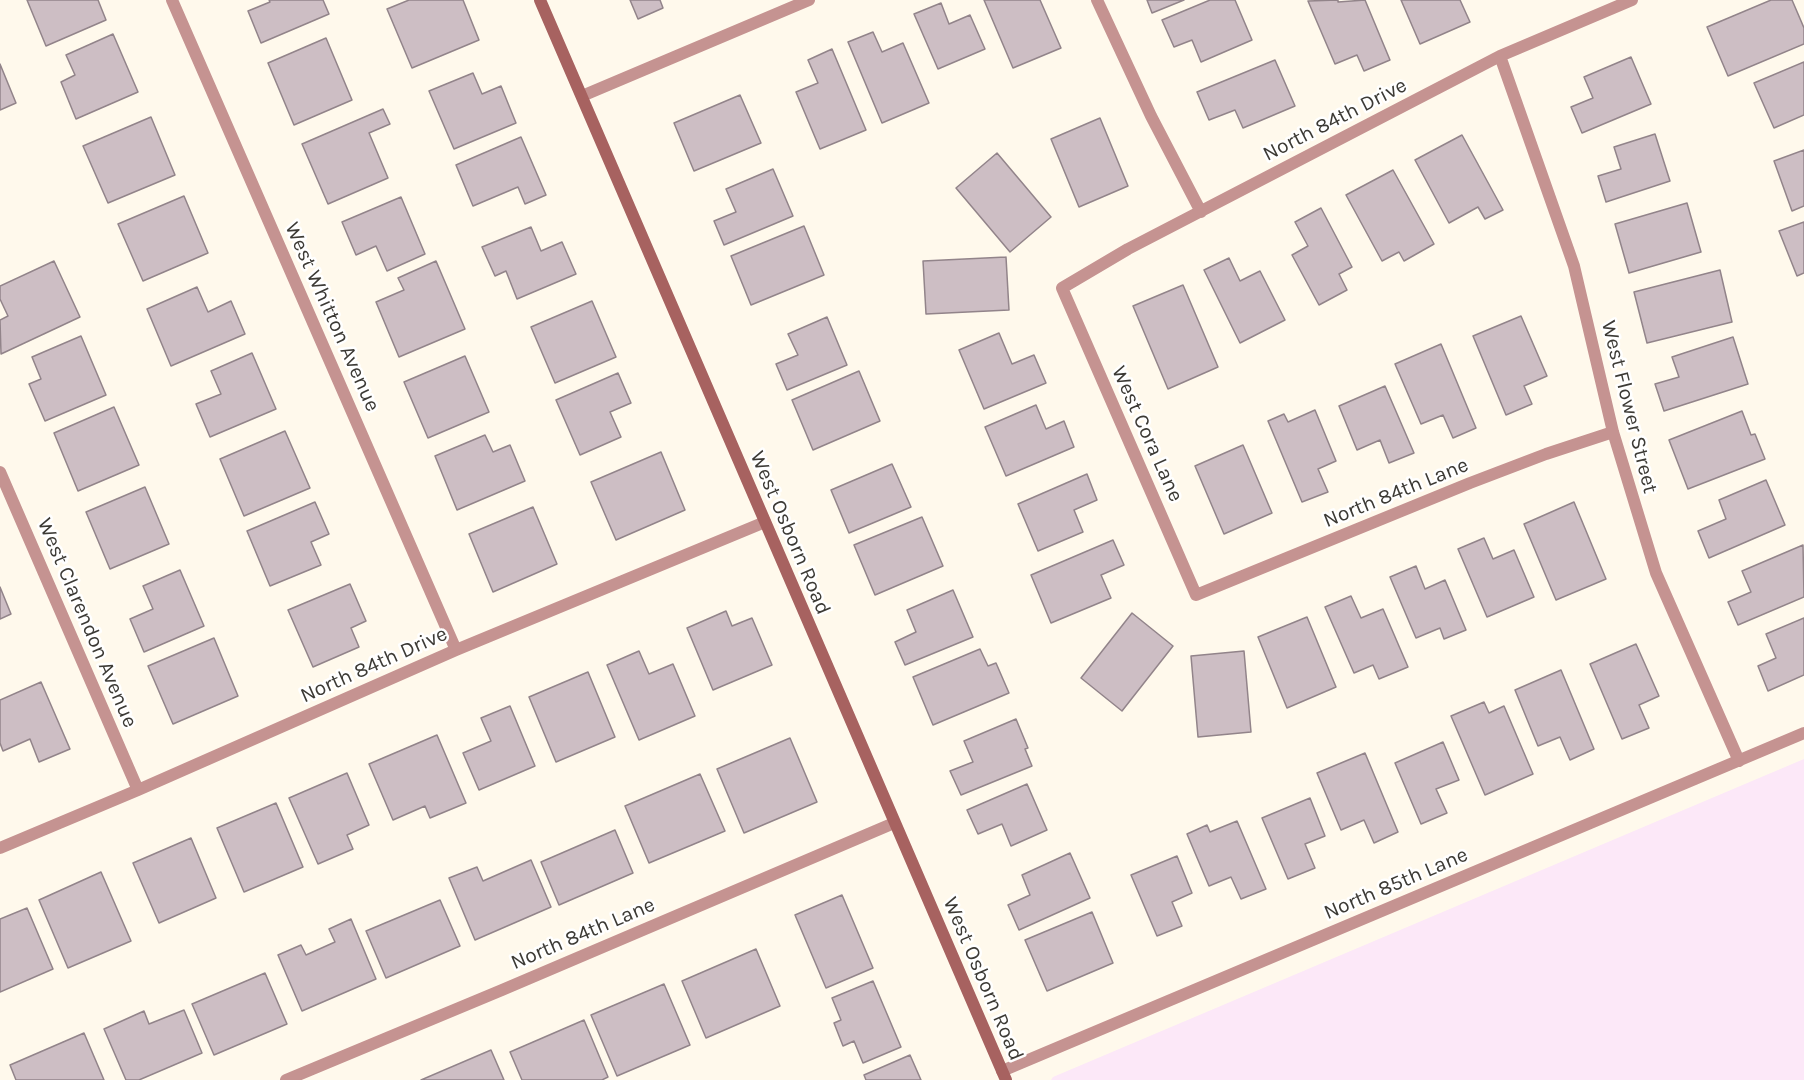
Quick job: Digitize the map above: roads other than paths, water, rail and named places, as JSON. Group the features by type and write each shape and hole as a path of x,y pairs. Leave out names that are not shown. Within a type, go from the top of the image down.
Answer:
{"street":[{"name":"West Whitton Avenue","path":"172,0 456,650"},
{"name":"West Osborn Road","path":"540,0 1004,1076"},
{"path":"582,96 809,0"},
{"path":"1097,0 1151,116 1201,212"},
{"name":"North 84th Drive","path":"1062,288 1128,249 1500,57 1632,0"},
{"name":"West Flower Street","path":"1500,57 1574,266 1613,432 1656,573 1739,761"},
{"name":"West Cora Lane","path":"1062,288 1196,596"},
{"name":"North 84th Lane","path":"1196,596 1470,483 1613,432"},
{"name":"West Clarendon Avenue","path":"1,475 138,790"},
{"name":"North 84th Drive","path":"0,848 456,650 765,522"},
{"name":"North 85th Lane","path":"1004,1076 1804,733"},
{"name":"North 84th Lane","path":"286,1080 894,823"}]}
